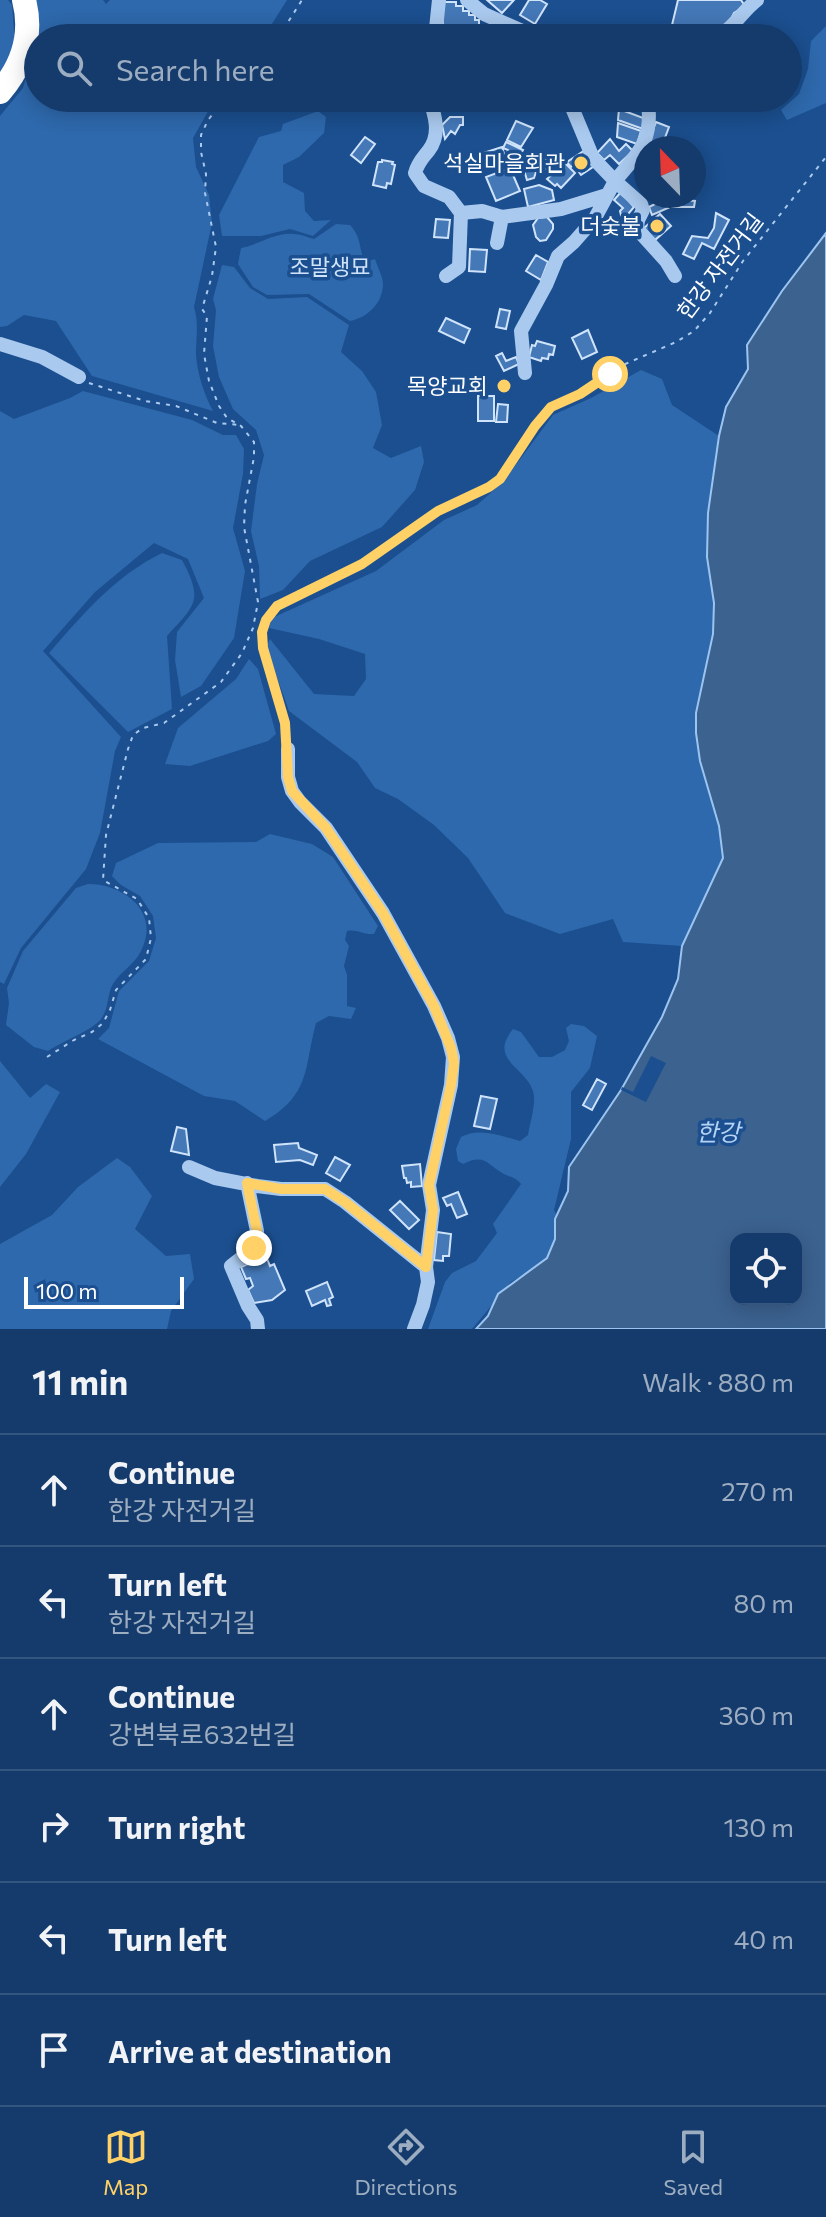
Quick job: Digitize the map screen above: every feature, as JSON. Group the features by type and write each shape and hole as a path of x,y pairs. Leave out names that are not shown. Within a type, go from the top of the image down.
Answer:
{"highway":[{"path":"24,0 28,24"},
{"path":"0,92 18,67 24,52"}],"street":[{"path":"436,24 439,0"},
{"path":"467,0 484,14 506,24"},
{"path":"734,24 757,0"},
{"path":"434,112 436,132 432,147 418,162 415,173 424,186 449,197 461,213 459,267 446,276"},
{"path":"574,112 593,158 641,204 643,210 637,229 666,261 675,276"},
{"path":"525,373 521,331 558,256 595,218 615,181 645,141 649,112"},
{"path":"461,213 482,211 502,217 561,209 607,195"},
{"path":"497,243 502,217"},
{"path":"0,344 42,357 79,377"},
{"path":"288,749 288,777 292,791 326,828 383,913 434,1006 451,1048 454,1063 451,1085 429,1185 433,1210 426,1267 428,1282 414,1329"},
{"path":"189,1167 215,1178 281,1189 325,1189 426,1267"},
{"path":"247,1183 257,1231 254,1248 231,1266 257,1320 258,1329"}],"path":[{"path":"287,24 302,0"},
{"path":"47,1057 103,1023 116,990 146,959 151,938 149,918 137,899 103,880 106,835 133,735 143,728 164,723 221,682 242,653 253,628 258,602 244,527 254,442 241,426 227,418 219,406 209,381 204,354 207,316 202,309 212,276 216,247 205,193 201,135 214,112"},
{"name":"한강 자전거길","path":"262,632 266,620 277,606 362,564 438,511 500,479 551,407 580,394 623,365 694,331 710,313 743,261 826,157"},
{"path":"79,377 91,384 145,401 176,406 217,423 241,426"},
{"path":"253,628 262,632 263,648 285,723 288,749"}],"green space":[{"path":"0,0 8,0 12,5 15,44 0,79"},
{"path":"31,0 103,0 106,4 110,0 287,0 272,24 32,24"},
{"path":"826,26 826,103 787,120 782,112 802,112 802,86 808,69 811,41"},
{"path":"24,85 24,112 208,112 193,138 196,167 209,195 212,223 194,307 198,369 213,411 92,376 56,321 24,315 0,327 0,116"},
{"path":"315,112 326,117 324,133 299,157 283,165 283,182 304,193 305,211 314,221 331,220 313,236 290,229 261,236 222,236 219,215 259,137 281,131 283,124"},
{"name":"조말생묘","path":"336,224 350,225 358,238 365,262 375,259 383,281 377,303 368,313 356,319 350,321 309,294 267,295 253,287 238,264 241,248 287,234 314,239"},
{"path":"222,265 234,267 250,288 268,299 307,297 349,325 341,352 362,371 376,392 382,425 373,448 391,458 421,446 424,462 415,490 382,527 310,561 283,590 260,599 259,566 251,531 264,455 256,430 233,409 219,377 213,346 216,310 213,299"},
{"path":"641,370 662,379 672,405 719,436 708,513 707,557 714,603 713,634 696,713 696,733 700,761 719,826 723,857 682,946 623,942 613,919 560,934 505,913 468,858 434,825 398,799 375,788 357,762 289,711 266,647 270,639 314,694 354,696 366,679 365,654 319,639 269,628 272,618 376,571 444,520 477,505 504,481 553,415"},
{"path":"83,391 192,420 223,435 236,435 244,449 243,474 233,528 245,571 234,638 201,686 181,697 175,660 177,632 204,598 188,559 154,543 95,592 43,651 121,737 115,751 100,833 86,869 21,948 4,984 0,982 0,411 14,419"},
{"path":"162,553 182,560 193,585 193,602 167,636 172,709 128,732 49,653 115,584"},
{"path":"249,659 258,669 276,734 268,741 190,766 165,764 178,728 236,679"},
{"path":"270,834 312,844 333,857 378,926 374,934 347,931 345,940 349,946 344,966 347,1006 356,1008 351,1019 329,1016 316,1023 307,1067 298,1090 291,1101 265,1121 235,1101 204,1096 98,1039 109,1028 119,991 149,961 156,938 153,916 140,896 112,876 116,863 158,843 256,842"},
{"path":"88,884 114,889 136,903 143,913 146,937 138,956 113,984 101,1019 48,1051 34,1047 6,1025 9,1003 7,988 23,951 76,888"},
{"path":"571,1024 584,1026 597,1036 590,1068 571,1092 571,1139 554,1210 564,1230 551,1259 511,1282 472,1329 428,1329 445,1282 452,1273 476,1261 497,1233 493,1224 521,1184 481,1160 463,1164 458,1161 456,1149 461,1137 468,1134 490,1133 520,1141 528,1135 534,1096 526,1078 507,1057 504,1049 506,1040 513,1029 521,1032 539,1057 552,1057 565,1050 569,1041 566,1028"},
{"path":"0,1061 30,1098 46,1084 60,1092 26,1154 0,1187"},
{"path":"117,1158 130,1167 152,1196 135,1229 166,1256 190,1254 194,1279 171,1311 167,1329 0,1329 0,1244 52,1215 78,1187"}],"water":[{"name":"한강","path":"826,233 826,1329 476,1329 488,1316 498,1294 547,1258 555,1239 555,1219 568,1191 569,1167 621,1090 662,1017 678,979 682,946 723,858 719,826 700,761 696,713 713,634 714,603 707,557 708,513 719,436 726,407 748,369 747,345 782,291"}],"pier":[{"path":"651,1056 666,1063 646,1102 621,1090 622,1087 633,1092"}],"building":[{"path":"487,0 514,0 502,13"},
{"path":"529,0 547,4 535,24 520,15"},
{"path":"678,0 741,0 745,6 725,24 672,24"},
{"path":"442,2 456,2 456,6 463,6 463,11 469,11 469,15 475,15 475,20 479,20 479,24 443,24"},
{"path":"619,112 646,119 643,129 618,120"},
{"path":"450,117 463,117 463,125 455,134 451,131 445,139 442,125"},
{"path":"516,121 533,128 521,147 507,140"},
{"path":"656,122 669,127 666,136 650,136"},
{"path":"618,123 641,131 639,136 634,136 634,143 617,137"},
{"path":"365,137 375,144 361,163 351,155"},
{"path":"610,139 619,151 626,144 633,151 619,164 610,155 604,160 597,153"},
{"path":"506,142 523,150 518,159 507,154 508,150 503,148"},
{"path":"502,147 507,164 490,168 480,154"},
{"name":"석실마을회관","path":"585,150 596,165 581,175 574,165 571,167 567,162"},
{"path":"551,157 554,166 536,172 534,178 527,180 523,167"},
{"path":"382,160 395,165 391,184 387,183 386,188 373,185 378,162"},
{"path":"565,163 575,173 561,188 547,179"},
{"path":"510,168 520,191 496,201 486,177"},
{"path":"539,185 552,190 554,200 528,207 524,189"},
{"path":"621,192 634,207 624,219 620,211 623,208 614,200"},
{"path":"649,208 668,208 652,215"},
{"path":"716,213 729,220 714,249 702,243 694,259 683,254 692,236 708,238 714,228"},
{"path":"660,214 671,226 655,240 644,228"},
{"path":"547,217 553,229 546,240 540,241 533,225 538,218"},
{"path":"436,219 450,220 448,238 434,237"},
{"path":"470,249 487,250 485,272 469,271"},
{"path":"536,255 548,262 541,280 526,271"},
{"path":"500,309 510,311 506,329 496,327"},
{"path":"446,318 470,329 464,343 439,331"},
{"path":"588,330 597,352 582,359 572,338"},
{"path":"537,341 555,346 553,355 549,354 548,359 542,358 541,361 529,357 532,345 535,346"},
{"path":"502,353 506,361 516,357 519,364 504,371 496,356"},
{"path":"478,396 494,396 494,421 478,421"},
{"path":"498,404 508,405 507,422 496,422"},
{"path":"597,1079 606,1084 592,1110 583,1105"},
{"path":"481,1096 497,1099 490,1129 474,1126"},
{"path":"177,1127 186,1129 189,1155 171,1151"},
{"path":"298,1143 299,1148 317,1155 313,1165 300,1160 276,1162 274,1145"},
{"path":"335,1157 350,1165 340,1181 326,1173"},
{"path":"420,1164 422,1186 411,1187 411,1182 407,1183 404,1178 402,1166"},
{"path":"458,1192 467,1214 457,1218 451,1204 447,1206 443,1198"},
{"path":"400,1201 419,1220 409,1229 390,1210"},
{"path":"437,1232 451,1234 449,1256 443,1256 443,1261 434,1260"},
{"path":"266,1256 270,1266 274,1264 285,1290 272,1300 254,1303 248,1290 253,1286 241,1267"},
{"path":"327,1282 333,1297 329,1299 331,1305 327,1306 325,1300 312,1306 306,1291"}],"place":[{"name":"석실마을회관","path":"581,163"},
{"name":"더숯불","path":"657,226"},
{"name":"목양교회","path":"504,386"}],"route":[{"path":"254,1248 257,1231 247,1183 281,1189 325,1189 426,1267 433,1210 429,1185 454,1063 448,1038 434,1006 383,913 326,828 292,791 288,777 285,723 263,648 262,632 266,620 277,606 362,564 438,511 489,487 500,479 551,407 580,394 610,374"}]}
